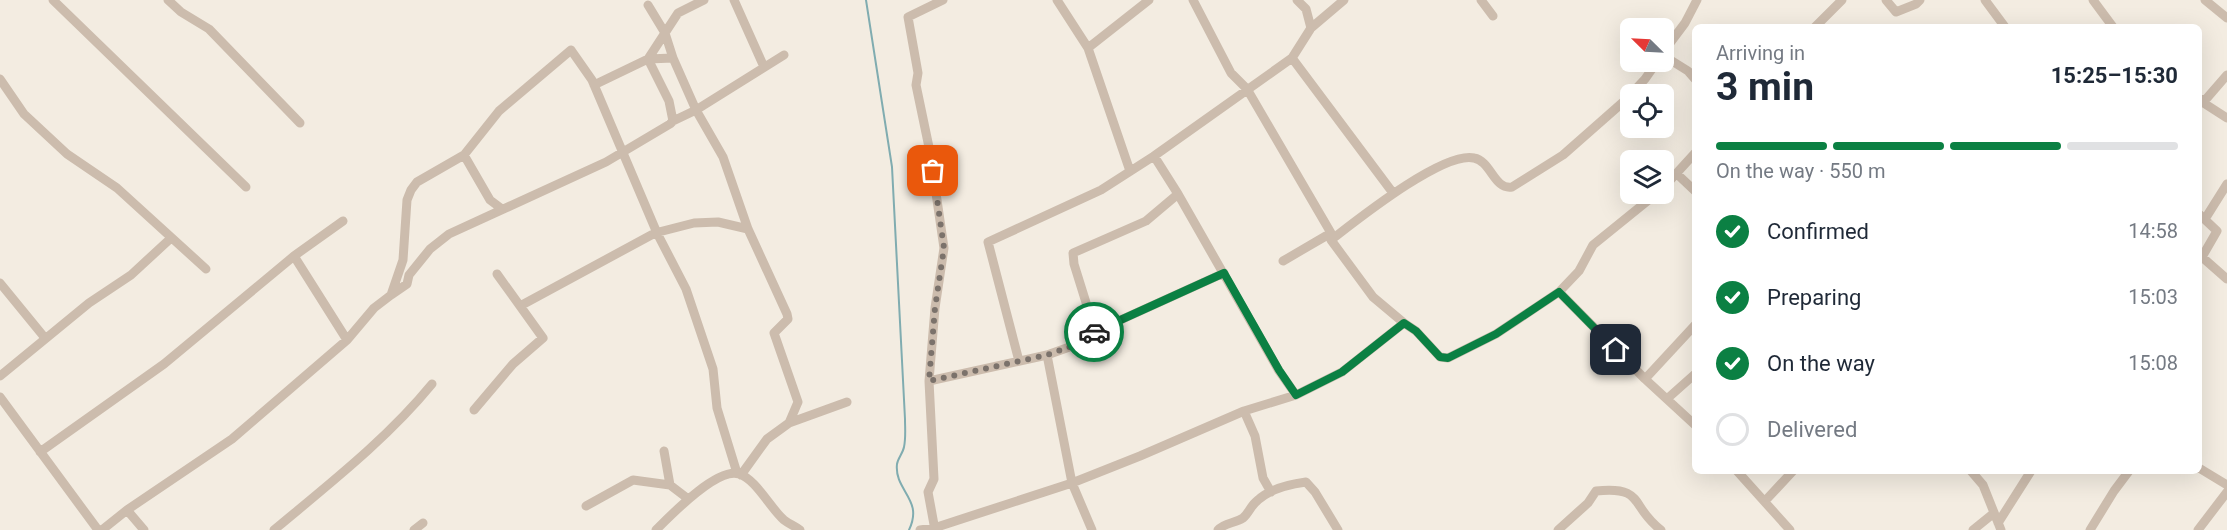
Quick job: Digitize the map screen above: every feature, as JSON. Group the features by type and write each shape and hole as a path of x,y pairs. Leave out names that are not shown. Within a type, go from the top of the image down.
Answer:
{"street":[{"path":"53,0 246,187"},
{"path":"168,0 181,12 209,28 300,123"},
{"path":"648,59 678,13 704,0"},
{"path":"734,0 764,67"},
{"path":"935,529 928,492 934,479 929,381 935,308 944,248 930,152 916,85 918,73 908,17 943,0"},
{"path":"1057,0 1088,48 1130,171"},
{"path":"1088,48 1149,0"},
{"path":"1193,0 1231,73 1247,89 1331,236 1372,297 1416,331 1440,357 1448,358 1496,334 1559,292 1579,271 1593,245 1644,204"},
{"path":"1297,0 1306,9 1311,28"},
{"path":"1019,361 988,242 1101,190 1154,156 1292,58 1311,28 1344,0"},
{"path":"1480,0 1493,16"},
{"path":"1674,38 1685,24 1697,0"},
{"path":"1818,24 1842,0"},
{"path":"1886,0 1896,12 1920,0"},
{"path":"1985,0 2003,24"},
{"path":"2093,0 2111,24"},
{"path":"2205,0 2227,18"},
{"path":"648,5 665,33 673,58 696,110 723,157 748,229 787,314 788,319 774,333 798,402 789,423"},
{"path":"391,295 403,260 407,200 411,190 417,182 464,156 499,111 571,50 592,80 657,233 686,289 713,369 717,408 739,474"},
{"path":"0,397 100,530 232,439 347,340 375,308 407,284 410,275 430,249 449,234 606,162 673,121 696,110 784,55"},
{"path":"594,85 648,59 673,58"},
{"path":"1292,58 1393,194"},
{"path":"648,59 669,101 673,121"},
{"path":"1674,62 1692,76"},
{"path":"1641,84 1650,72"},
{"path":"2202,99 2207,98 2227,75"},
{"path":"0,79 24,114 67,154 117,188 170,239 206,269"},
{"path":"2202,102 2227,118"},
{"path":"1283,261 1331,236 1431,171 1467,157 1476,158 1484,163 1501,185 1507,188 1512,186 1563,155 1620,105"},
{"path":"464,156 490,200 502,209"},
{"path":"1154,156 1279,370 1296,395"},
{"path":"1674,177 1692,156"},
{"path":"1677,174 1692,188"},
{"path":"2227,183 2202,217 2217,231 2227,233"},
{"path":"929,381 1047,355 1089,340 1094,332 1094,325 1074,264 1073,254 1146,220 1178,194"},
{"path":"488,216 490,200"},
{"path":"40,452 164,364 294,256 343,221"},
{"path":"520,306 657,233 694,223 718,222 748,229"},
{"path":"2217,231 2202,257 2227,279"},
{"path":"0,376 89,303 130,275 170,239"},
{"path":"294,256 347,340"},
{"path":"1094,332 1224,273"},
{"path":"474,410 513,364 543,338 497,274"},
{"path":"0,283 45,338"},
{"path":"1559,292 1645,379 1692,422"},
{"path":"920,530 935,529 1072,483 1244,411 1296,395 1342,372 1404,323"},
{"path":"1645,379 1692,328"},
{"path":"1047,355 1072,483 1092,530"},
{"path":"1668,398 1692,377"},
{"path":"274,530 368,450 411,410 432,384"},
{"path":"739,474 767,439 789,423 847,402"},
{"path":"1244,411 1255,436 1263,478 1271,492"},
{"path":"664,450 670,485"},
{"path":"2202,470 2227,485"},
{"path":"656,530 687,498 724,474 739,474 749,480 785,520 800,530"},
{"path":"1740,474 1790,530"},
{"path":"1765,501 1790,474"},
{"path":"1974,474 1983,485 2000,527"},
{"path":"2000,527 2029,474"},
{"path":"2090,530 2127,474"},
{"path":"586,506 633,480 670,485 687,498"},
{"path":"1218,530 1223,524 1246,516 1257,500 1271,492 1295,483 1306,482 1316,492 1338,530"},
{"path":"1558,530 1588,503 1596,491 1615,490 1623,490 1632,494 1648,520 1661,530"},
{"path":"2198,530 2227,492"},
{"path":"127,510 144,530"},
{"path":"1973,530 1994,513"},
{"path":"414,530 423,523"}],"waterway":[{"path":"866,0 892,167 905,429 904,447 897,464 897,473 913,510 909,530"}],"way so far":[{"path":"933,171 944,248 935,308 929,381 1047,355 1089,340 1094,332"}],"route":[{"path":"1094,332 1224,273 1276,365 1296,395 1342,372 1404,323 1416,331 1432,352 1440,357 1448,358 1496,334 1559,292 1616,350"}]}
